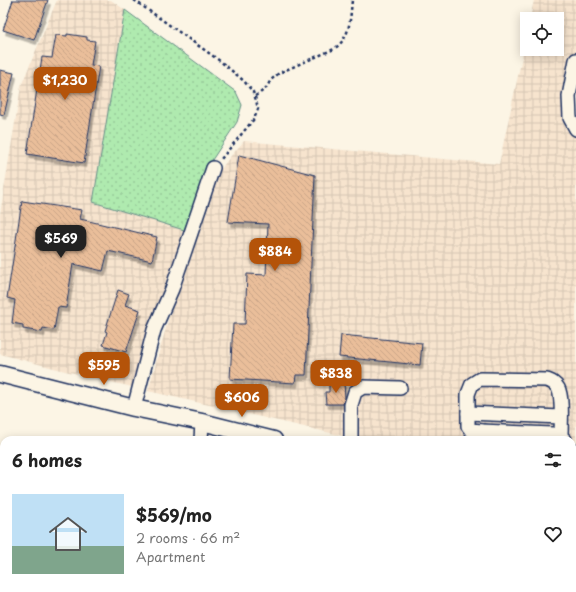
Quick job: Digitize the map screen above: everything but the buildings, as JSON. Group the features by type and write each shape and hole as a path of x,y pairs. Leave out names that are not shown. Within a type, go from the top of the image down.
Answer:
{"main road":[{"path":"0,374 134,408 202,422 258,436"}],"street":[{"path":"576,60 574,81 569,96 570,118 576,129"},
{"path":"134,408 154,330 172,289 213,168"},
{"path":"557,436 553,434 482,436 471,430 468,426 468,394 472,384 480,380 547,380 554,383 558,389 560,401 563,436"},
{"path":"351,436 352,405 355,392 363,387 400,388"},
{"path":"468,413 561,417"},
{"path":"201,436 202,422"}],"path":[{"path":"134,0 220,61 244,81 255,96 258,109 254,119 213,168"},
{"path":"255,96 266,88 270,80 279,73 339,46 350,25 352,0"}],"shaded area":[{"path":"57,0 111,0 125,10 93,202 184,230 171,275 132,387 0,354 0,214 21,86"},
{"path":"534,0 576,0 576,436 344,436 148,391 170,314 217,174 244,141 499,164 522,56 564,56 564,12 531,12"}],"green space":[{"path":"125,10 236,92 242,105 237,122 212,160 184,230 93,202"}]}
